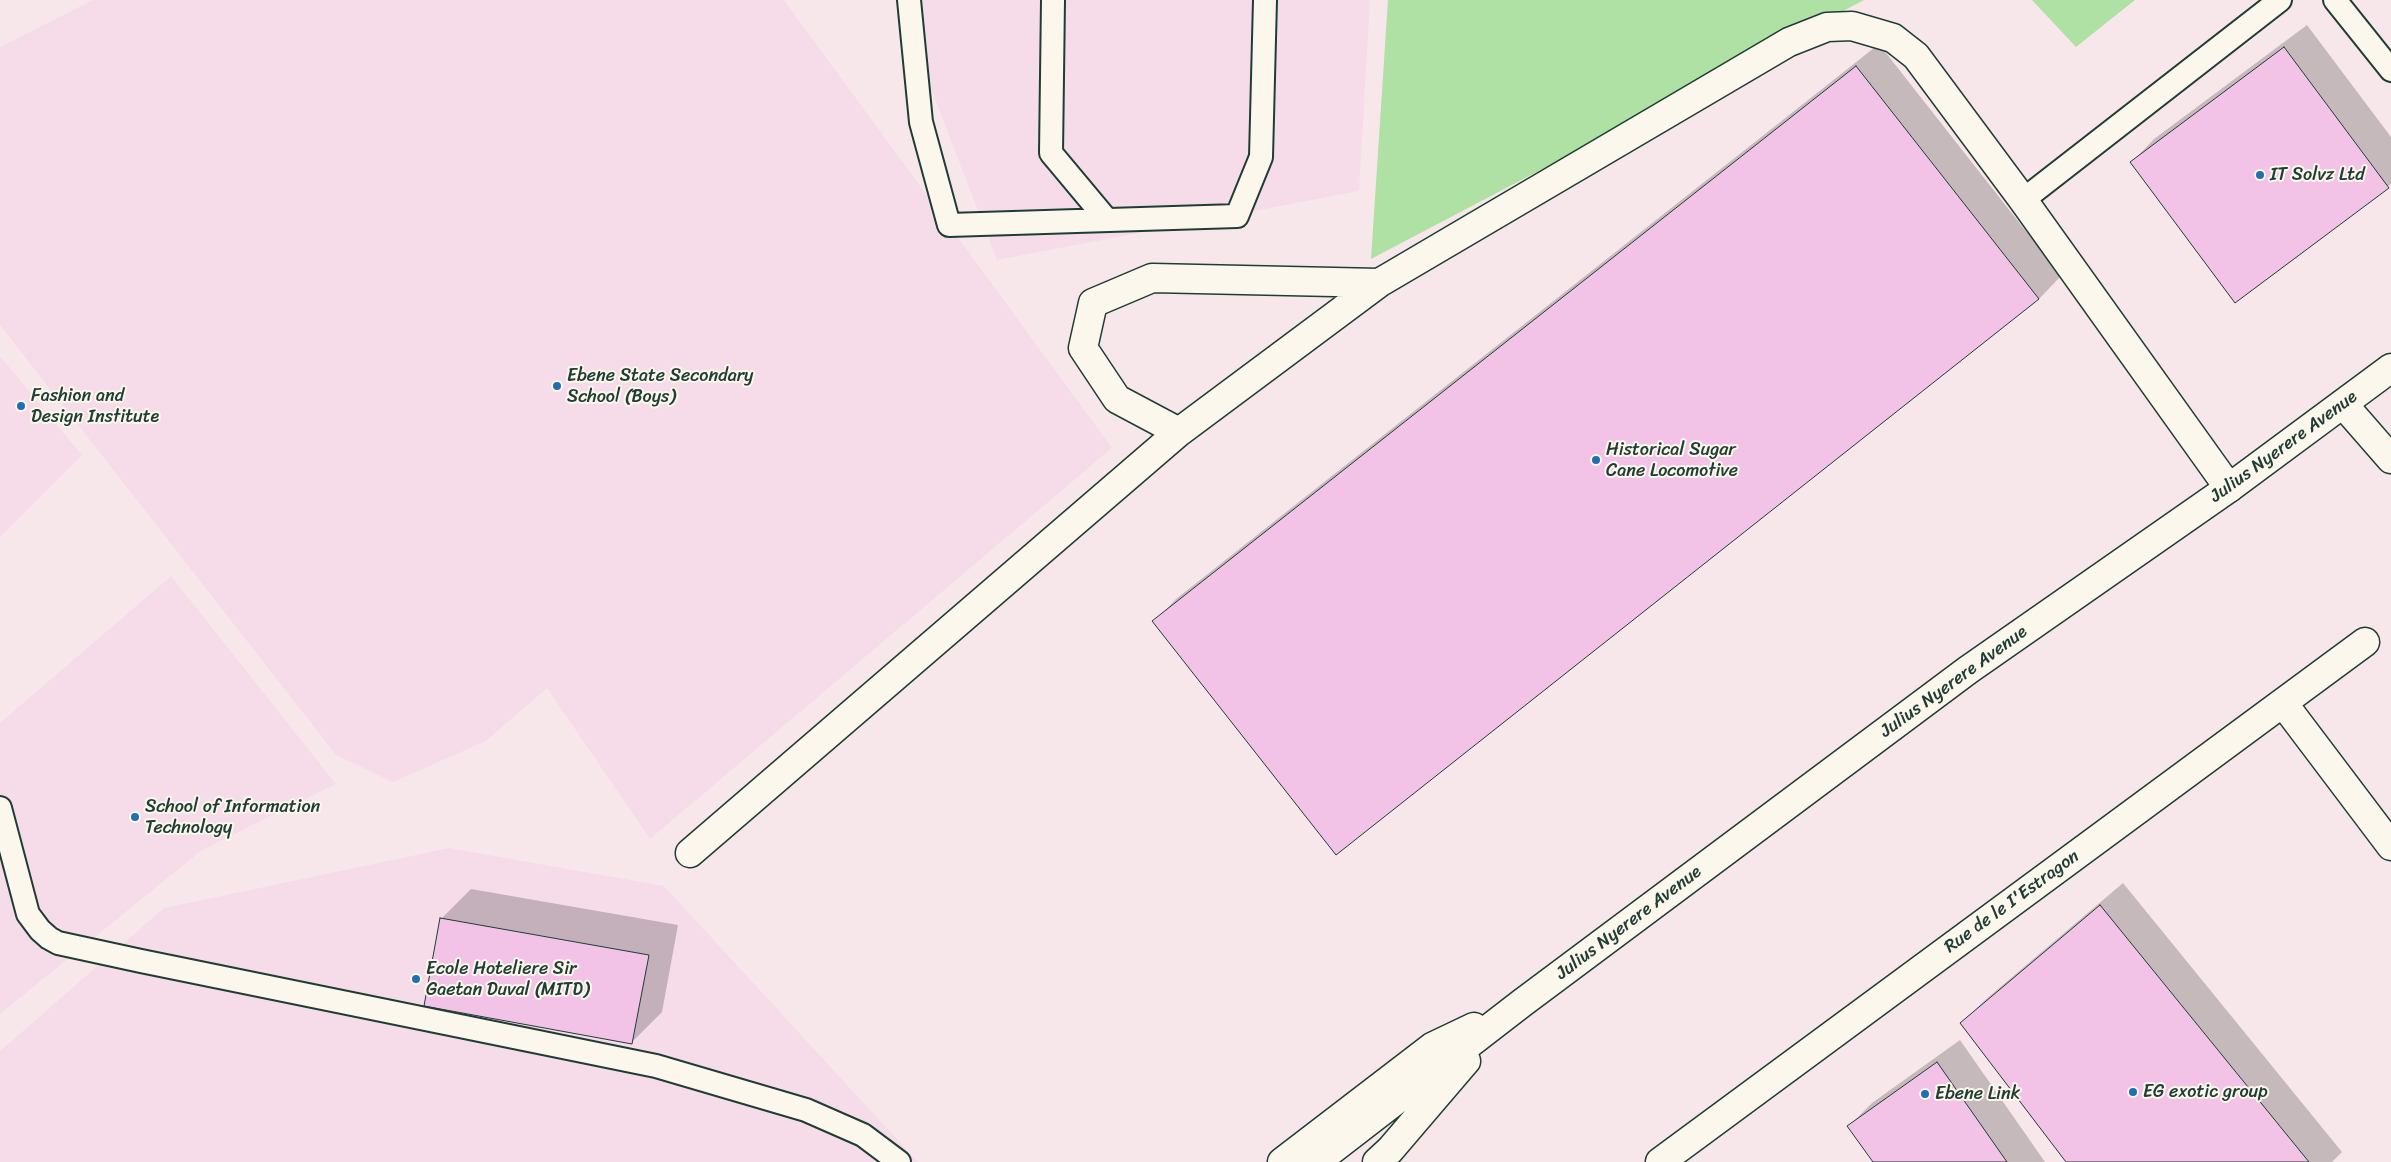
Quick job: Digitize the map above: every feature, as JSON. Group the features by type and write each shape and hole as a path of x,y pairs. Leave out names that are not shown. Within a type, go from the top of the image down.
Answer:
{"street":[{"path":"690,852 1179,432 1378,284 1789,42 1827,27 1852,26 1893,38 1916,56 2023,200 2229,488"},
{"path":"1179,432 1117,399 1083,348 1093,303 1152,278 1378,284"},
{"name":"Julius Nyerere Avenue","path":"1316,1162 1513,1011 1968,670 2229,488 2391,368"},
{"path":"2343,404 2391,459"},
{"name":"Rue de le I'Estragon","path":"1660,1162 2365,642"},
{"path":"2283,703 2391,846"},
{"path":"1376,1162 1390,1150 1513,1011"},
{"name":"Julius Nyerere Avenue","path":"1282,1162 1432,1047 1513,1011"}],"lane":[{"path":"909,0 922,122 949,225 1237,216 1262,157 1265,0"},
{"path":"1053,0 1051,154 1107,220"},
{"path":"2023,200 2280,0"},
{"path":"2335,0 2391,70"},
{"path":"0,808 28,914 40,930 58,943 141,962 656,1066 806,1110 863,1135 898,1162"}],"shaded area":[{"name":"Ebene State Secondary School (Boys)","path":"93,0 784,0 1112,448 650,839 547,688 486,741 393,782 336,755 0,325 0,47"},
{"path":"897,0 1370,0 1359,191 997,260"},
{"name":"Fashion and Design Institute","path":"0,356 82,455 0,537"},
{"name":"School of Information Technology","path":"171,576 336,784 202,850 0,1014 0,723"},
{"name":"Ecole Hoteliere Sir Gaetan Duval (MITD)","path":"449,848 664,886 918,1162 0,1162 0,1051 164,908"}],"green space":[{"path":"1388,0 1864,0 1371,259"},
{"path":"2032,0 2135,0 2076,47"}],"building":[{"name":"IT Solvz Ltd","path":"2284,47 2389,188 2235,303 2130,162"},
{"name":"Historical Sugar Cane Locomotive","path":"1856,66 2039,299 1336,855 1152,621"},
{"name":"EG exotic group","path":"2100,905 2309,1162 2066,1162 1960,1023"},
{"path":"440,918 649,955 632,1044 424,1006"},
{"name":"Ebene Link","path":"1937,1062 2007,1162 1873,1162 1847,1126"}],"place":[{"name":"IT Solvz Ltd","path":"2260,175"},
{"name":"Ebene State Secondary School (Boys)","path":"557,386"},
{"name":"Fashion and Design Institute","path":"21,406"},
{"name":"Historical Sugar Cane Locomotive","path":"1596,460"},
{"name":"School of Information Technology","path":"135,817"},
{"name":"Ecole Hoteliere Sir Gaetan Duval (MITD)","path":"416,979"},
{"name":"EG exotic group","path":"2133,1092"},
{"name":"Ebene Link","path":"1925,1094"}]}
